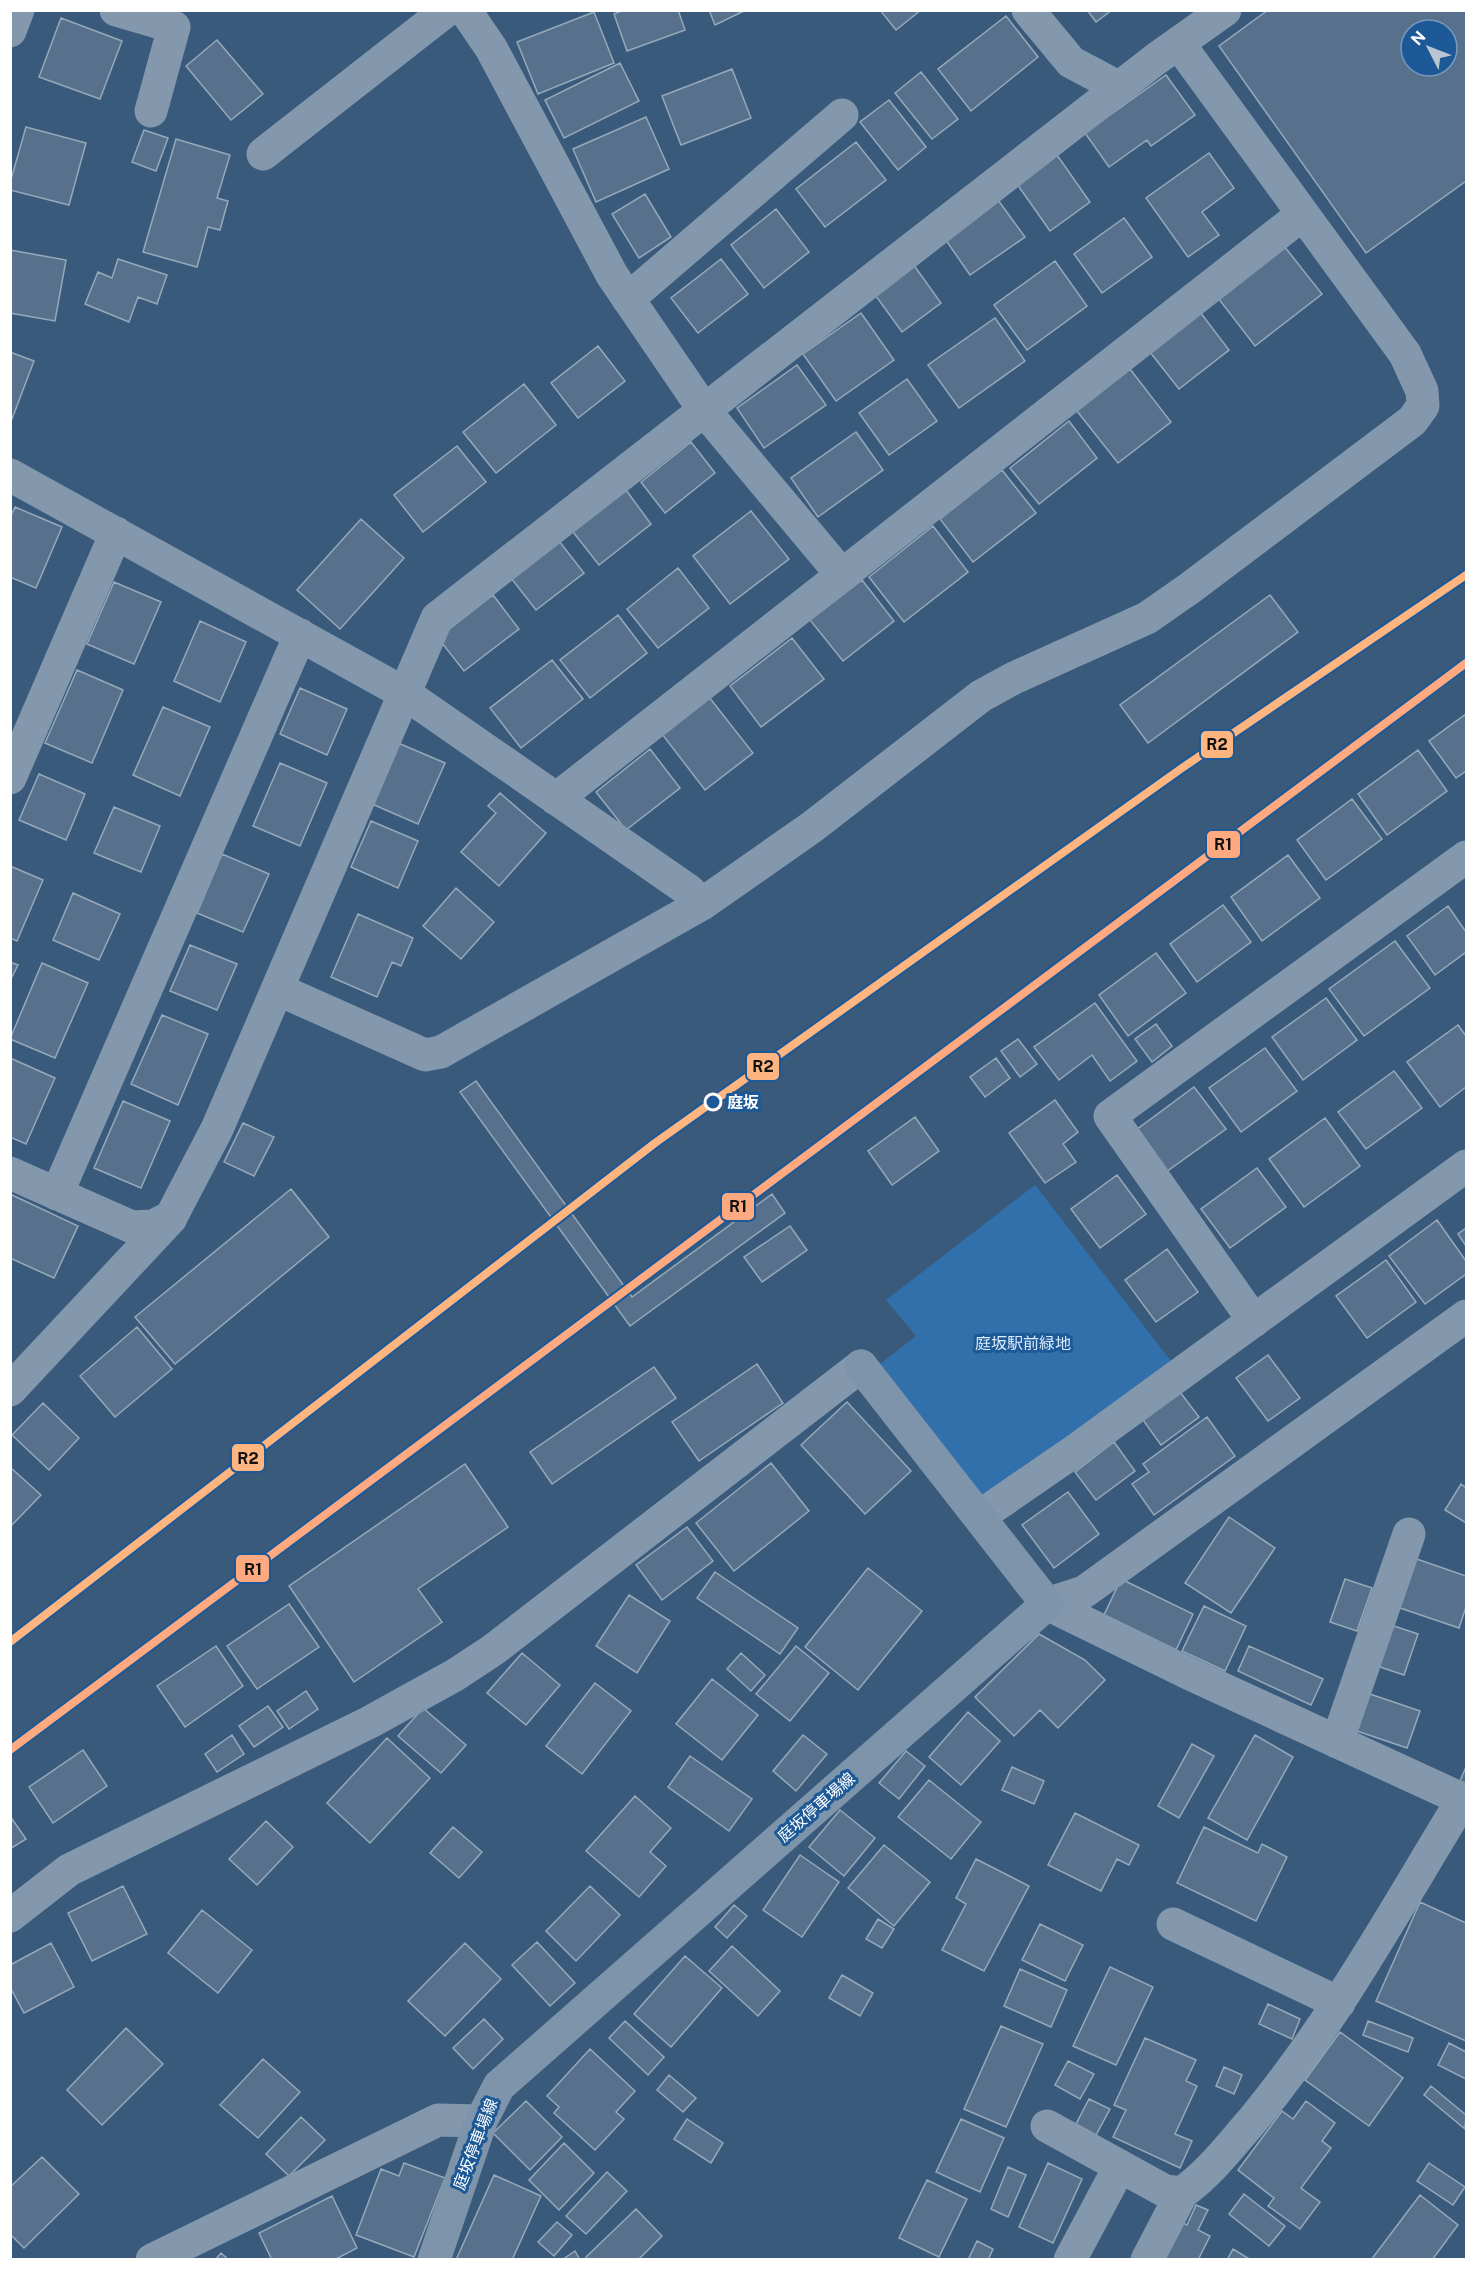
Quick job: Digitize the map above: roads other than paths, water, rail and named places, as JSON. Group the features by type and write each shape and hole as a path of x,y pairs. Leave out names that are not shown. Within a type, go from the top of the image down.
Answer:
{"main road":[{"path":"861,1366 1047,1604"},
{"name":"庭坂停車場線","path":"434,2259 481,2121 499,2086 1047,1604"}],"street":[{"path":"10,31 18,10"},
{"path":"116,10 174,27 151,111"},
{"path":"1028,10 1071,62 1120,88"},
{"path":"10,1390 171,1217 217,1129 437,618 1120,88 1225,10"},
{"path":"264,154 469,12 491,48 612,275 704,410 842,575"},
{"path":"277,989 425,1055 441,1052 702,904 812,827 981,696 1014,678 1147,618 1412,421 1424,406 1422,391 1405,354 1179,44"},
{"path":"628,299 842,115"},
{"path":"556,799 1303,214"},
{"path":"10,475 404,693 688,890 702,904"},
{"path":"10,778 116,533"},
{"path":"57,1194 300,635"},
{"path":"1254,1321 1110,1116 1467,857"},
{"path":"980,1516 1076,1450 1467,1166"},
{"path":"10,1173 132,1227 153,1226 171,1217"},
{"path":"1047,1604 1084,1592 1467,1316"},
{"path":"10,1916 69,1870 370,1722 455,1675 493,1650 861,1366"},
{"path":"1337,1742 1409,1534"},
{"path":"1047,1604 1188,1673 1465,1800 1339,2003 1269,2100 1212,2168 1182,2193 1147,2259"},
{"path":"1173,1924 1339,2003"},
{"path":"152,2259 438,2120 481,2121"},
{"path":"1047,2126 1165,2191 1182,2193"},
{"path":"1070,2259 1120,2166"}],"place":[{"name":"庭坂","path":"713,1102"}],"park label":[{"name":"庭坂駅前緑地","path":"1023,1343"}]}
